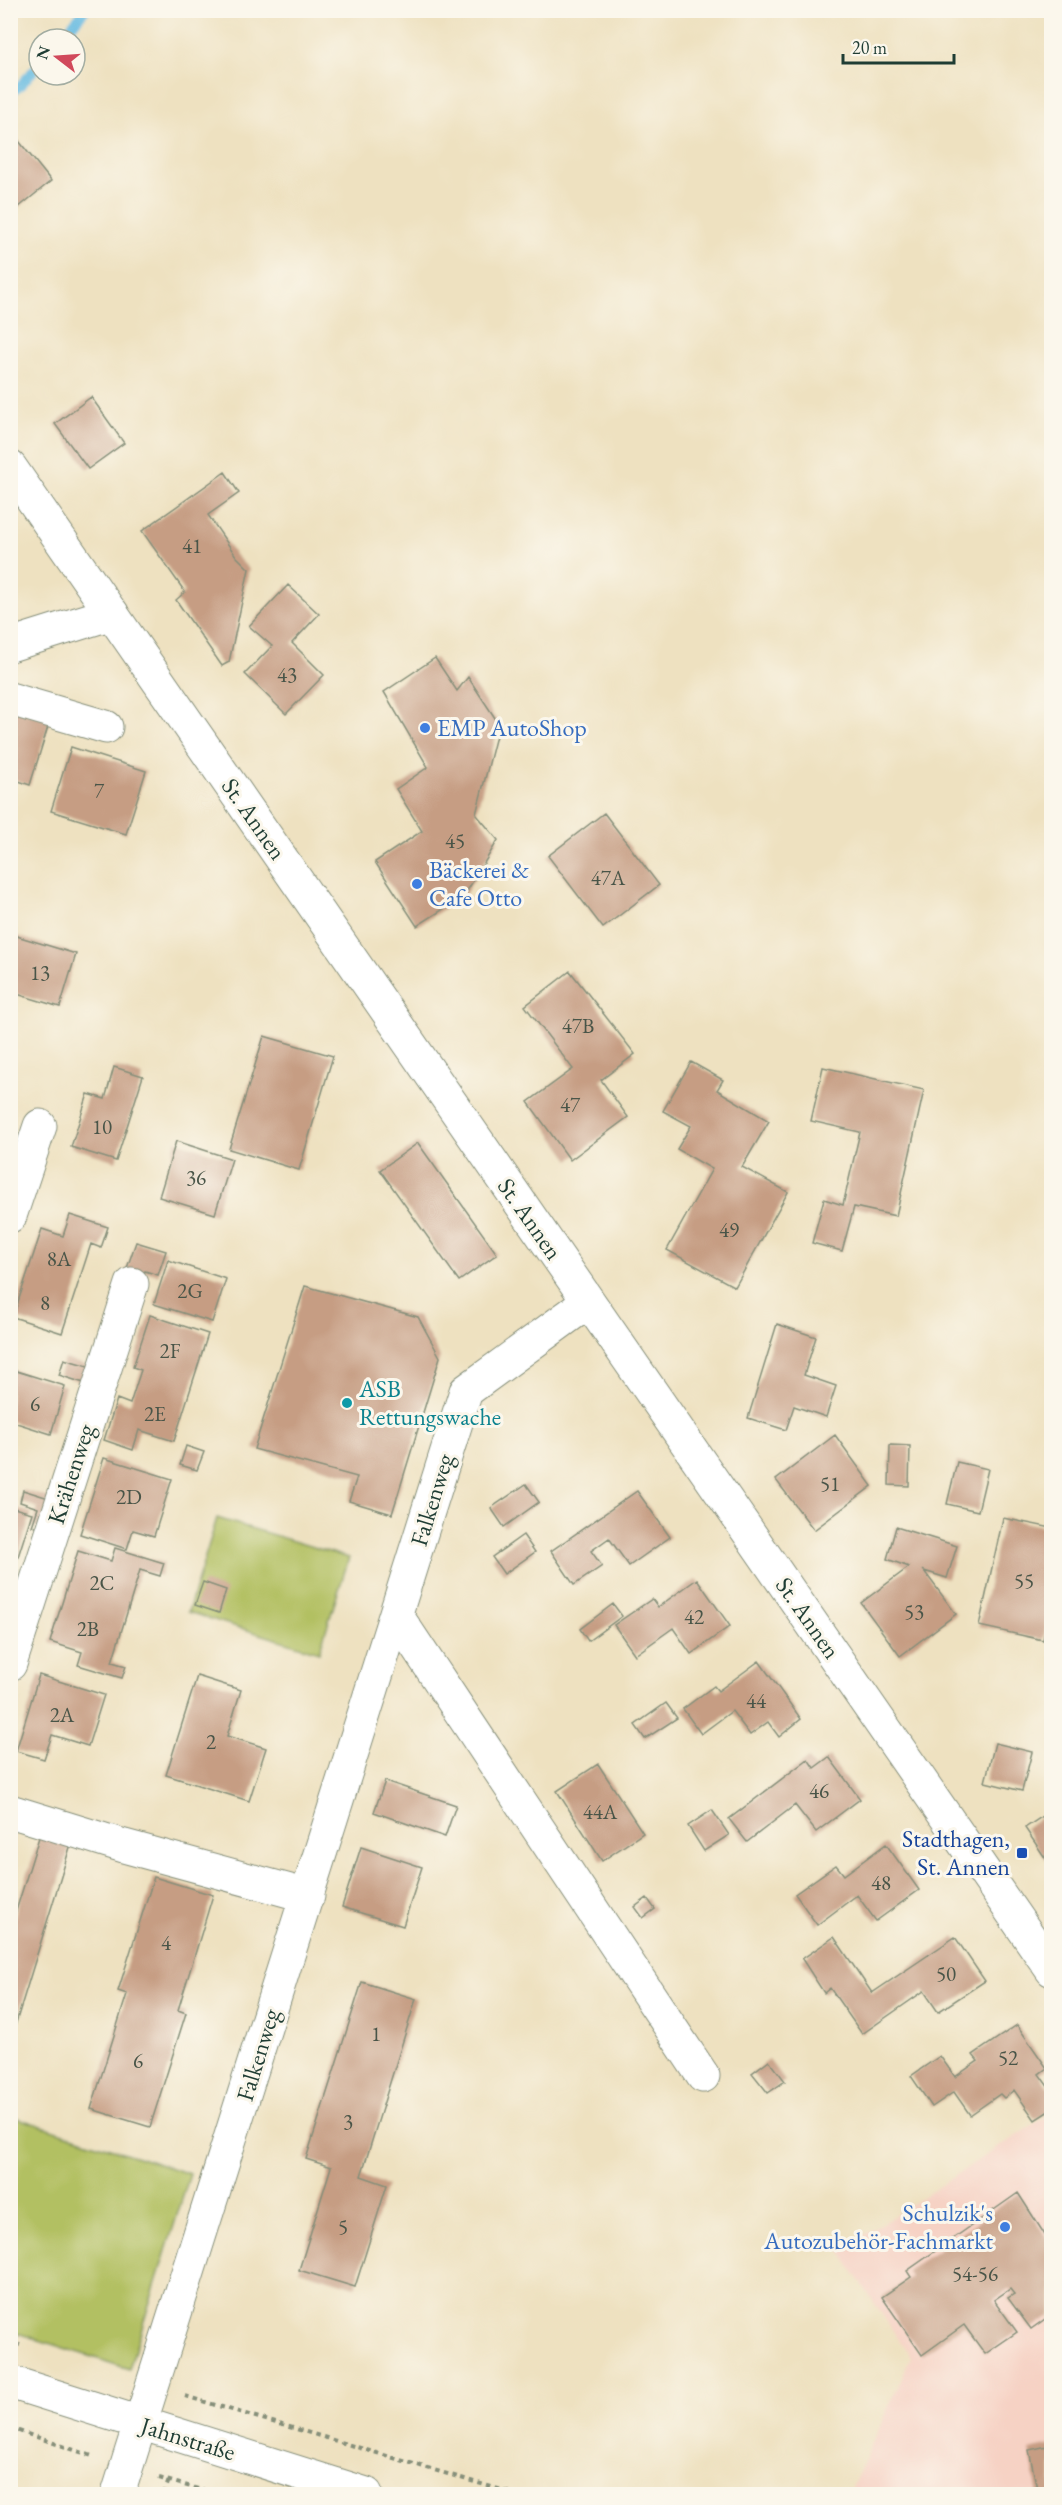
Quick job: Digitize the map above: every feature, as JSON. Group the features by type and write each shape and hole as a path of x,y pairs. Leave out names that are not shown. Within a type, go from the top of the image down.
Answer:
{"street":[{"name":"St. Annen","path":"10,467 1052,1970"},
{"path":"10,645 112,613"},
{"path":"10,699 106,727"},
{"path":"10,1216 40,1126"},
{"name":"Krähenweg","path":"10,1664 132,1284"},
{"name":"Falkenweg","path":"123,2481 466,1391 588,1302"},
{"path":"396,1615 703,2076"},
{"path":"10,1811 124,1846 308,1896"},
{"name":"Jahnstraße","path":"10,2382 366,2494"}],"path":[{"path":"10,2342 21,2346"},
{"path":"153,2387 515,2494"},
{"path":"10,2428 123,2481 169,2480 216,2494"},
{"path":"164,2494 169,2480"}],"shaded area":[{"path":"1051,2113 1051,2494 849,2494 911,2358 840,2251"}],"green space":[{"path":"217,1518 349,1558 319,1652 188,1612"},
{"path":"11,2116 190,2174 129,2369 11,2331"}],"building":[{"path":"10,130 51,181 19,207 10,197"},
{"path":"91,397 124,443 88,469 55,424"},
{"path":"225,472 239,493 208,515 236,556 249,569 229,662 222,666 176,600 185,592 142,531"},
{"path":"288,585 319,614 292,643 324,675 286,714 245,674 272,646 249,626"},
{"path":"435,658 457,691 468,677 499,724 476,814 498,840 464,896 417,926 375,862 422,831 396,789 428,767 384,692"},
{"path":"10,708 50,720 30,785 10,778"},
{"path":"71,747 146,771 126,834 51,811"},
{"path":"604,813 659,885 603,928 548,856"},
{"path":"10,934 76,954 60,1007 10,992"},
{"path":"570,971 635,1054 601,1080 628,1117 570,1160 528,1102 573,1069 525,1006"},
{"path":"264,1036 333,1056 299,1170 229,1149"},
{"path":"691,1062 723,1080 717,1090 769,1121 742,1167 788,1192 735,1287 667,1250 712,1169 677,1149 691,1126 663,1111"},
{"path":"114,1067 143,1076 116,1161 71,1147 88,1094 105,1099"},
{"path":"823,1067 924,1090 896,1216 854,1207 842,1251 812,1243 824,1199 843,1205 860,1132 811,1121"},
{"path":"176,1141 232,1159 215,1214 159,1197"},
{"path":"418,1143 497,1254 459,1281 380,1170"},
{"path":"70,1215 108,1227 101,1248 91,1244 62,1333 13,1317 42,1229 63,1236"},
{"path":"136,1242 166,1251 158,1275 145,1271 143,1276 126,1271"},
{"path":"168,1260 226,1279 212,1322 154,1304"},
{"name":"ASB Rettungswache","path":"305,1286 418,1317 440,1357 392,1514 349,1501 357,1477 254,1449"},
{"path":"150,1315 208,1334 174,1441 139,1430 133,1450 104,1440 117,1399 130,1404 141,1370 133,1367"},
{"path":"777,1324 816,1337 804,1375 836,1386 826,1417 794,1406 786,1430 748,1418"},
{"path":"64,1359 95,1368 90,1385 59,1375"},
{"path":"10,1369 65,1386 51,1434 10,1421"},
{"path":"835,1435 872,1486 814,1530 776,1480"},
{"path":"890,1445 910,1446 909,1486 889,1485"},
{"path":"186,1446 204,1452 197,1470 180,1465"},
{"path":"104,1458 172,1479 154,1536 133,1530 127,1549 80,1534"},
{"path":"957,1462 988,1469 978,1511 947,1504"},
{"path":"526,1484 539,1502 504,1527 491,1508"},
{"path":"23,1490 52,1499 43,1529 32,1526 38,1508 20,1502"},
{"path":"637,1491 670,1537 629,1566 609,1538 591,1551 602,1566 574,1585 551,1551"},
{"path":"10,1507 32,1513 15,1566 10,1565"},
{"path":"1003,1518 1052,1528 1052,1603 1043,1640 979,1626"},
{"path":"896,1527 957,1546 947,1578 924,1571 956,1614 900,1656 861,1603 909,1567 887,1559"},
{"path":"523,1535 535,1552 504,1574 492,1557"},
{"path":"115,1548 164,1563 160,1576 140,1570 112,1662 126,1666 122,1678 78,1665 82,1652 50,1642 78,1551 111,1561"},
{"path":"697,1579 730,1626 691,1654 673,1628 635,1655 614,1625 652,1599 658,1607"},
{"path":"203,1582 226,1590 219,1613 195,1605"},
{"path":"613,1604 622,1616 588,1641 580,1629"},
{"path":"759,1661 801,1719 779,1737 768,1722 750,1735 732,1711 701,1734 683,1709 714,1686 718,1691"},
{"path":"39,1675 104,1695 88,1746 52,1735 44,1759 16,1751"},
{"path":"197,1676 241,1690 227,1736 266,1748 249,1801 166,1775"},
{"path":"666,1703 677,1718 645,1739 635,1725"},
{"path":"995,1743 1032,1752 1022,1791 985,1782"},
{"path":"829,1757 860,1799 816,1832 795,1805 747,1842 729,1819 808,1759 814,1768"},
{"path":"598,1764 643,1833 602,1861 557,1791"},
{"path":"385,1781 456,1805 445,1837 374,1812"},
{"path":"712,1810 729,1835 704,1851 688,1826"},
{"path":"1052,1810 1052,1868 1025,1828"},
{"path":"40,1834 71,1844 11,2039 10,1930"},
{"path":"886,1844 919,1890 876,1921 857,1895 817,1925 795,1894 836,1865 844,1875"},
{"path":"361,1847 422,1867 403,1926 342,1907"},
{"path":"154,1877 213,1895 178,2010 186,2013 150,2127 91,2109 127,1994 118,1991"},
{"path":"647,1898 655,1909 643,1918 635,1907"},
{"path":"834,1937 872,1993 955,1937 985,1981 938,2012 924,1991 862,2034 830,1988 824,1993 802,1959"},
{"path":"362,1982 416,1999 361,2176 387,2185 355,2287 299,2270 331,2167 306,2159"},
{"path":"1017,2025 1047,2068 1039,2074 1052,2092 1052,2109 1035,2120 1014,2090 1004,2098 1000,2094 970,2115 954,2092 932,2107 911,2076 940,2056 955,2077 978,2061 973,2055"},
{"path":"769,2060 785,2081 768,2093 752,2073"},
{"path":"1018,2193 1052,2246 1052,2314 1031,2329 1008,2298 1014,2294 1010,2289 994,2300 1017,2332 985,2354 964,2325 922,2355 882,2297 911,2277 907,2271"},
{"path":"1052,2445 1052,2494 1038,2494 1029,2450"}],"waterway":[{"path":"70,27 85,10"},
{"path":"10,93 27,78"}],"place":[{"name":"EMP AutoShop","path":"425,728"},
{"name":"Bäckerei & Cafe Otto","path":"417,884"},
{"name":"ASB Rettungswache","path":"347,1403"},
{"name":"Stadthagen, St. Annen","path":"1022,1853"},
{"name":"Schulzik's Autozubehör-Fachmarkt","path":"1005,2227"}]}
